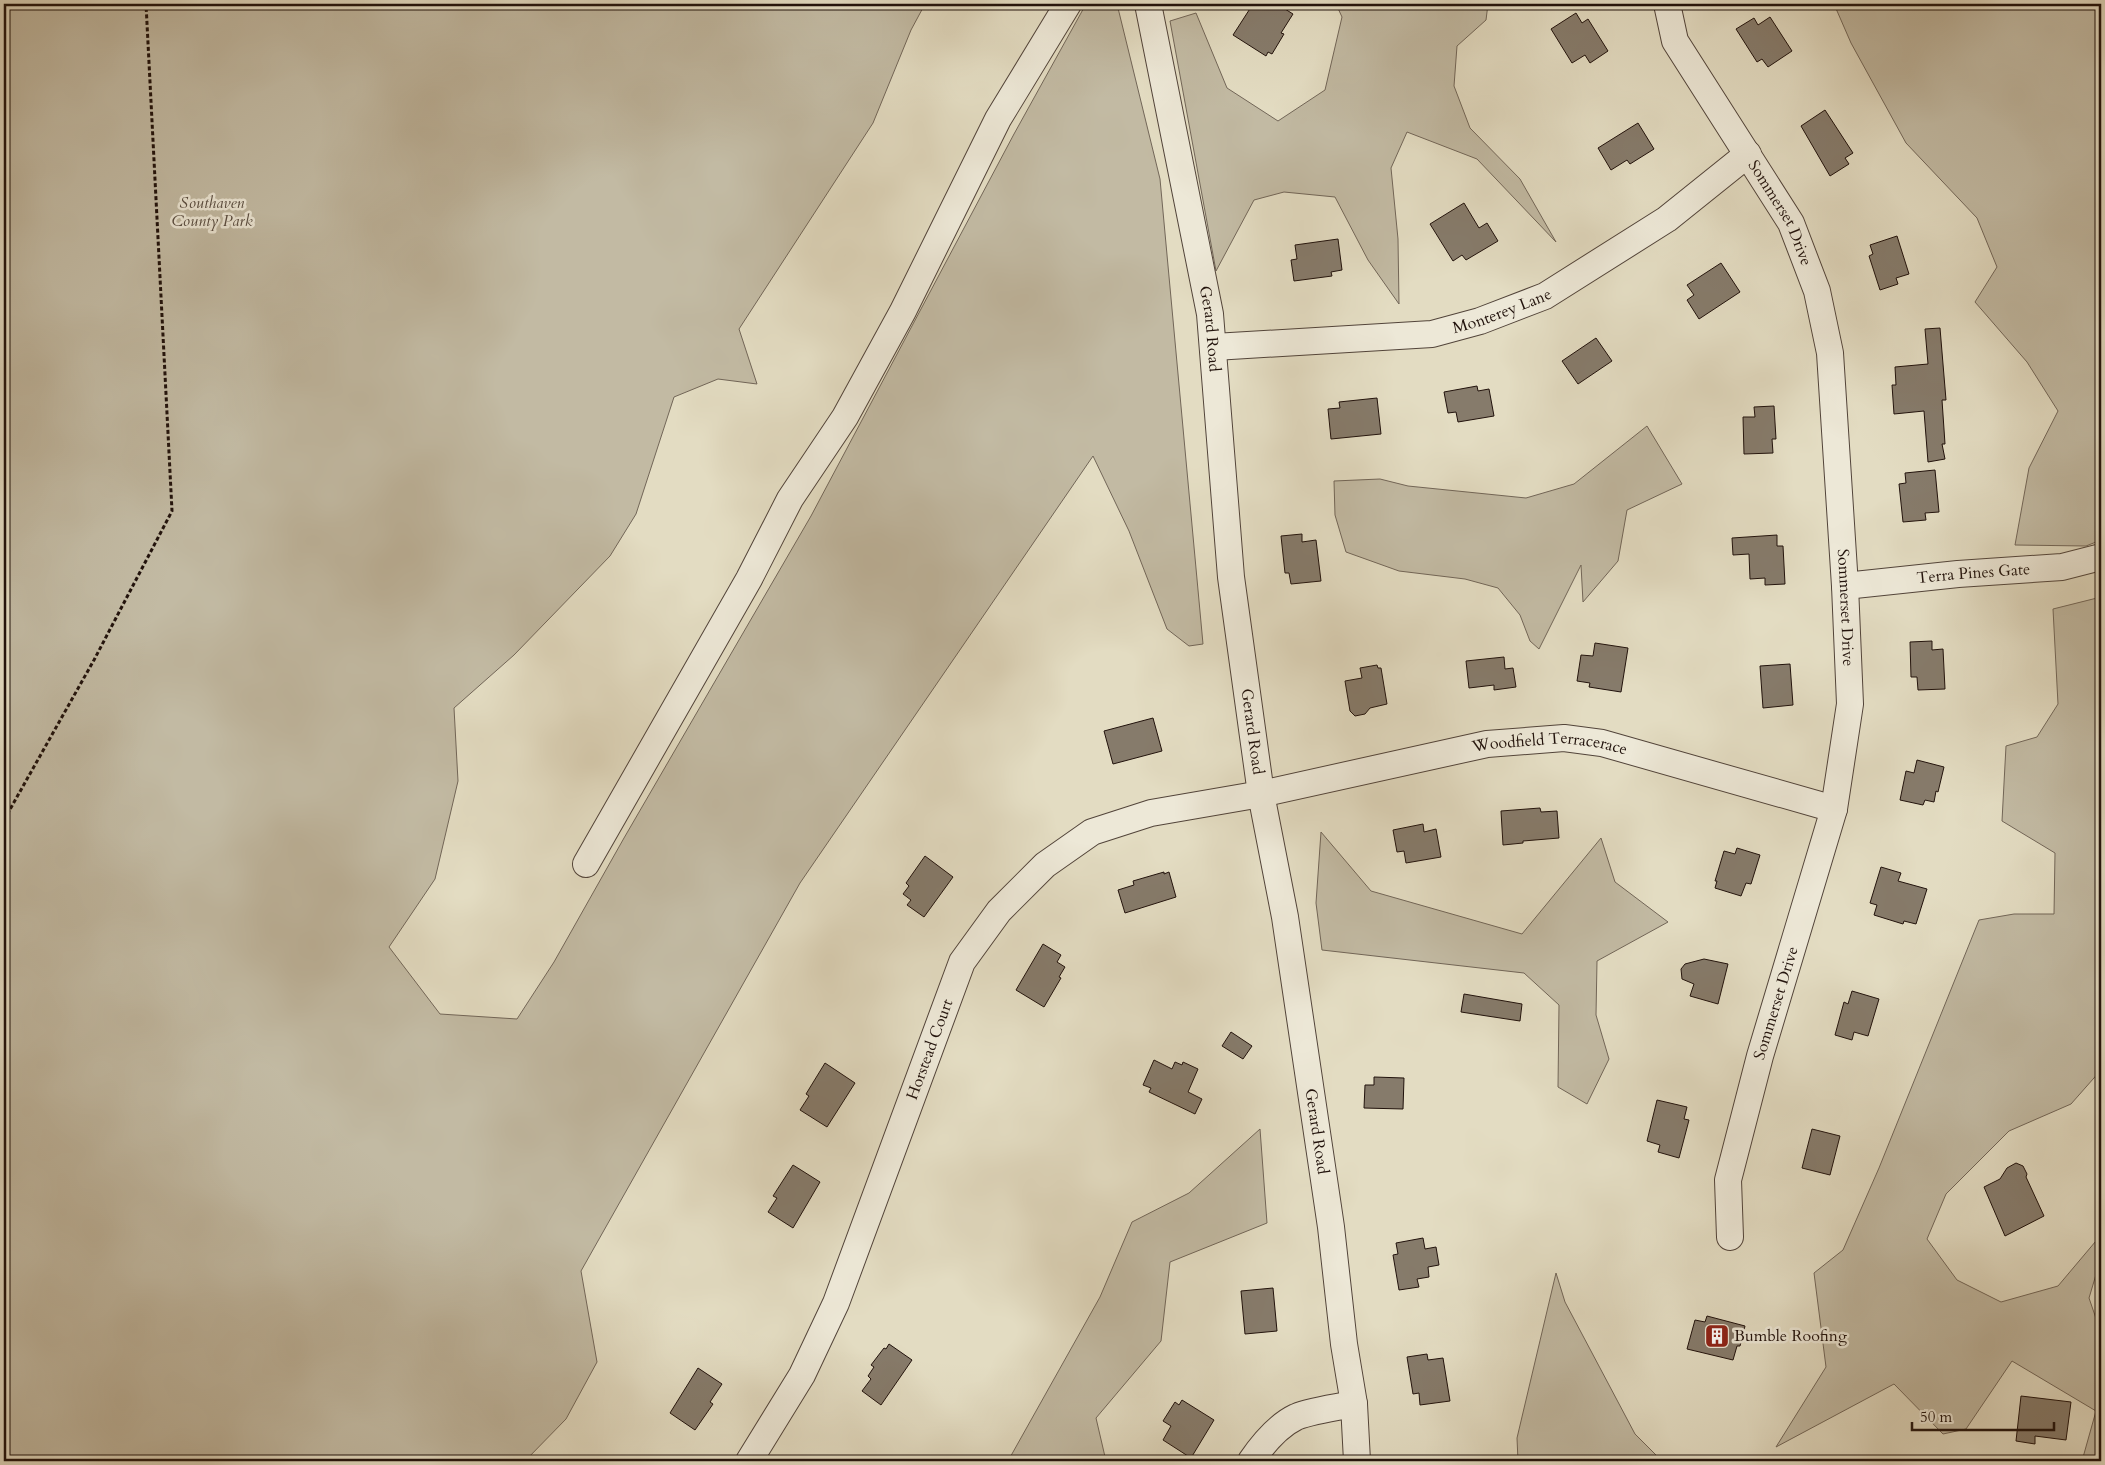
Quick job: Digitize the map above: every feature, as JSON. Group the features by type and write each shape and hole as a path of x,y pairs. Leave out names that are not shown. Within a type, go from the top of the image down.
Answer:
{"street":[{"path":"586,864 749,579 790,500 845,416 903,311 998,119 1068,4"},
{"name":"Gerard Road","path":"1148,4 1210,314 1230,577 1261,794 1285,917 1330,1227 1344,1344 1354,1404 1357,1461"},
{"name":"Sommerset Drive","path":"1667,4 1675,41 1792,223 1817,291 1830,353 1845,586 1850,704 1834,809 1760,1056 1728,1180 1730,1238"},
{"name":"Monterey Lane","path":"1214,348 1432,334 1480,321 1545,296 1667,219 1748,154"},
{"name":"Terra Pines Gate","path":"1845,586 1958,574 2062,567 2101,557"},
{"name":"Woodfield Terracerace","path":"1261,794 1488,744 1564,738 1602,743 1834,809"},
{"name":"Horstead Court","path":"749,1461 802,1375 836,1303 962,962 999,911 1045,865 1092,832 1151,813 1261,794"},
{"path":"1251,1461 1263,1444 1296,1417 1354,1404"}],"path":[{"path":"4,820 94,660 172,511 146,4"}],"green space":[{"name":"Southaven County Park","path":"4,4 925,4 911,30 873,123 739,329 757,384 718,379 674,397 636,514 610,556 514,655 454,708 458,781 435,879 389,947 440,1014 517,1019 554,962 811,516 1014,134 1086,4 1117,4 1160,179 1203,644 1189,646 1167,629 1129,531 1093,456 800,883 581,1271 597,1362 566,1419 525,1461 4,1461"},
{"path":"1336,4 1488,4 1486,20 1457,46 1454,86 1470,128 1520,179 1556,242 1477,159 1407,132 1391,168 1398,239 1399,304 1368,260 1335,197 1284,192 1254,200 1216,271 1170,21 1196,13 1227,88 1278,121 1325,90 1342,17"},
{"path":"1834,4 2101,4 2101,540 2086,546 2015,545 2029,468 2058,411 2027,362 1975,302 1997,267 1977,218 1906,143 1851,43"},
{"path":"1647,426 1682,484 1627,510 1618,561 1583,602 1581,565 1539,649 1530,641 1520,615 1498,588 1465,579 1399,571 1346,552 1335,515 1334,481 1380,479 1408,486 1526,498 1574,484"},
{"path":"2101,597 2101,1070 2071,1104 2009,1131 1946,1194 1927,1239 1957,1280 2001,1302 2058,1286 2101,1235 2101,1258 2089,1298 2101,1333 2101,1461 2082,1461 2096,1411 2012,1361 1966,1429 1943,1434 1894,1384 1776,1447 1826,1367 1814,1273 1843,1250 1879,1168 1979,920 2014,914 2054,914 2055,853 2002,821 2006,746 2037,737 2058,704 2053,609"},
{"path":"1321,832 1371,891 1522,934 1601,838 1615,882 1668,922 1597,961 1596,1015 1609,1059 1587,1104 1558,1087 1559,1005 1524,973 1322,950 1316,903"},
{"path":"1260,1129 1267,1223 1170,1262 1161,1341 1096,1418 1106,1461 1008,1461 1100,1297 1132,1222 1189,1193"},
{"path":"1556,1273 1565,1302 1635,1434 1662,1461 1518,1461 1517,1438"}],"building":[{"path":"1253,4 1277,4 1293,14 1281,33 1284,34 1272,54 1268,52 1266,56 1233,35"},
{"path":"1576,13 1582,23 1588,19 1608,51 1590,63 1585,55 1572,63 1551,29"},
{"path":"1770,17 1792,51 1768,67 1762,59 1757,62 1736,29 1754,18 1758,25"},
{"path":"1825,110 1853,153 1845,158 1849,164 1830,176 1801,126"},
{"path":"1638,123 1654,149 1630,164 1627,160 1611,170 1598,148"},
{"path":"1464,203 1479,228 1487,223 1498,241 1466,260 1462,255 1453,261 1430,224"},
{"path":"1897,236 1909,274 1896,278 1898,284 1880,290 1869,256 1873,254 1870,245"},
{"path":"1338,239 1342,270 1331,272 1332,276 1294,281 1291,260 1297,259 1295,245"},
{"path":"1721,263 1740,292 1699,319 1687,300 1694,295 1687,285"},
{"path":"1940,328 1946,400 1942,400 1945,444 1942,444 1945,459 1928,462 1924,411 1894,414 1892,385 1896,385 1895,367 1928,364 1925,329"},
{"path":"1596,338 1612,361 1578,384 1562,361"},
{"path":"1477,386 1478,391 1489,389 1494,416 1458,422 1456,412 1448,413 1444,392"},
{"path":"1377,398 1381,434 1331,439 1328,409 1340,408 1339,402"},
{"path":"1774,406 1776,439 1772,439 1773,453 1744,454 1743,417 1755,417 1754,407"},
{"path":"1935,470 1939,512 1925,513 1926,520 1903,522 1899,484 1906,483 1905,473"},
{"path":"1302,534 1302,542 1316,540 1321,581 1291,584 1289,573 1285,573 1281,536"},
{"path":"1777,535 1777,546 1783,546 1785,584 1765,585 1765,578 1750,579 1749,554 1733,555 1732,538"},
{"path":"1932,641 1932,650 1943,649 1945,689 1918,690 1917,677 1911,677 1910,642"},
{"path":"1595,643 1628,648 1621,692 1589,687 1590,683 1577,681 1581,655 1593,656"},
{"path":"1504,657 1505,669 1513,668 1516,687 1494,690 1494,685 1469,688 1466,661"},
{"path":"1790,664 1793,705 1763,708 1760,666"},
{"path":"1377,665 1378,668 1381,668 1387,704 1370,708 1365,714 1355,716 1350,711 1345,681 1362,678 1360,668"},
{"path":"1153,718 1162,751 1113,764 1104,731"},
{"path":"1917,760 1944,767 1934,802 1925,800 1923,805 1900,800 1906,771 1914,773"},
{"path":"1540,808 1541,812 1557,811 1559,838 1503,845 1501,811"},
{"path":"1423,824 1424,832 1436,829 1441,857 1406,863 1404,851 1397,852 1393,830"},
{"path":"1737,848 1760,855 1751,884 1746,883 1741,896 1715,888 1717,881 1715,881 1724,851 1735,854"},
{"path":"925,856 953,877 924,917 907,905 911,900 903,894 909,886 906,883"},
{"path":"1881,867 1901,873 1898,881 1927,889 1916,924 1904,921 1903,924 1874,915 1877,905 1870,903"},
{"path":"1164,872 1164,874 1169,872 1176,897 1125,913 1118,890 1134,885 1133,881"},
{"path":"1043,944 1061,955 1057,962 1065,967 1059,977 1061,978 1044,1007 1016,990"},
{"path":"1704,959 1728,964 1718,1004 1690,996 1694,984 1682,979 1681,969 1685,964"},
{"path":"1852,991 1879,999 1868,1036 1854,1032 1852,1040 1835,1035 1844,1002 1848,1004"},
{"path":"1464,994 1522,1004 1520,1021 1461,1012"},
{"path":"1231,1032 1252,1046 1243,1059 1222,1046"},
{"path":"1154,1060 1172,1069 1175,1062 1182,1065 1183,1062 1198,1069 1188,1092 1202,1099 1195,1114 1149,1092 1151,1088 1143,1085"},
{"path":"825,1063 855,1083 827,1127 800,1110 809,1096 806,1094"},
{"path":"1374,1077 1404,1078 1403,1109 1364,1108 1365,1085 1374,1085"},
{"path":"1657,1100 1687,1107 1684,1119 1689,1120 1679,1158 1658,1152 1660,1145 1647,1141"},
{"path":"1812,1129 1840,1136 1830,1175 1802,1168"},
{"path":"2016,1163 2023,1166 2044,1216 2005,1236 1984,1187 2000,1179 2007,1168"},
{"path":"793,1165 820,1182 793,1228 768,1212 777,1198 773,1196"},
{"path":"1423,1238 1425,1249 1436,1247 1439,1265 1428,1267 1429,1277 1417,1279 1419,1287 1399,1290 1393,1255 1398,1254 1396,1243"},
{"path":"1273,1288 1277,1331 1245,1334 1241,1291"},
{"name":"Bumble Roofing","path":"1707,1316 1745,1326 1740,1346 1737,1346 1733,1360 1687,1349 1695,1320 1705,1322"},
{"path":"889,1344 912,1360 881,1405 862,1391 871,1379 868,1376 874,1367 871,1365"},
{"path":"1427,1354 1428,1360 1443,1358 1450,1401 1420,1405 1419,1393 1413,1394 1407,1357"},
{"path":"698,1368 722,1384 710,1402 713,1404 695,1430 670,1413"},
{"path":"2021,1396 2071,1402 2066,1440 2035,1436 2035,1444 2016,1441"},
{"path":"1182,1400 1214,1420 1191,1458 1163,1440 1171,1426 1163,1421 1175,1402 1179,1405"}],"place":[{"name":"Bumble Roofing","path":"1717,1336"}]}
